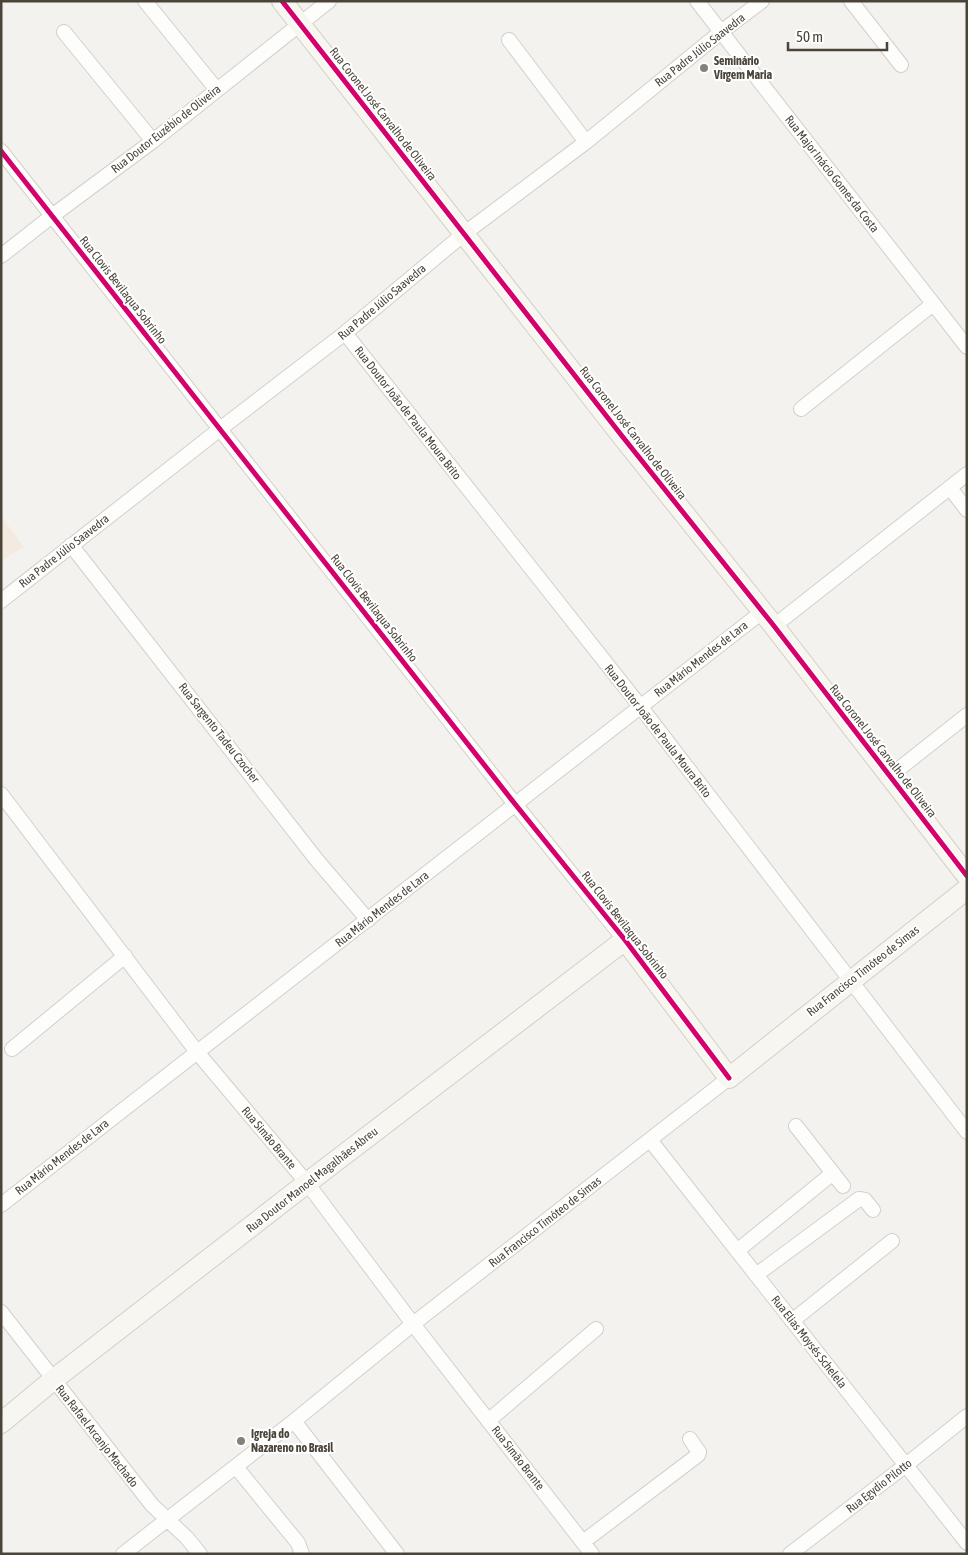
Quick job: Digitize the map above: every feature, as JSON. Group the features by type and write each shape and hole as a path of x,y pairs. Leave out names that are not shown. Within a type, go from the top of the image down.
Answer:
{"street":[{"path":"145,1 216,90"},
{"name":"Rua Coronel José Carvalho de Oliveira","path":"282,1 622,436 768,619 967,876"},
{"name":"Rua Doutor Euzébio de Oliveira","path":"1,256 153,141 330,1"},
{"name":"Rua Major Inácio Gomes da Costa","path":"697,1 967,347"},
{"name":"Rua Padre Júlio Saavedra","path":"1,601 220,429 345,334 465,233 586,142 762,1"},
{"path":"851,1 901,65"},
{"path":"64,32 153,141"},
{"path":"509,40 586,142"},
{"name":"Rua Clovis Bevilaqua Sobrinho","path":"1,151 515,804 625,940 729,1078"},
{"path":"801,409 933,304"},
{"name":"Rua Doutor João de Paula Moura Brito","path":"345,334 640,706 967,1132"},
{"name":"Rua Mário Mendes de Lara","path":"1,1205 640,706 768,619 967,474"},
{"path":"950,488 967,510"},
{"name":"Rua Sargento Tadeu Czocher","path":"71,545 316,859 368,920"},
{"path":"890,776 967,715"},
{"name":"Rua Simão Brante","path":"1,794 197,1052 307,1183 413,1324 592,1554"},
{"name":"Rua Francisco Timóteo de Simas","path":"123,1554 169,1520 413,1324 729,1078 967,889"},
{"name":"Rua Doutor Manoel Magalhães Abreu","path":"1,1423 53,1380 307,1183 625,940"},
{"path":"12,1049 125,956"},
{"path":"796,1126 843,1186"},
{"name":"Rua Elias Moysés Schelela","path":"650,1140 967,1543"},
{"path":"738,1251 833,1173"},
{"path":"756,1275 859,1199 865,1200 873,1210"},
{"path":"792,1321 892,1241"},
{"name":"Rua Rafael Arcanjo Machado","path":"1,1312 152,1505 187,1538 200,1554"},
{"path":"488,1421 596,1329"},
{"name":"Rua Egydio Pilotto","path":"790,1554 967,1416"},
{"path":"294,1421 397,1554"},
{"path":"583,1542 698,1455 699,1452 690,1439"},
{"path":"236,1467 298,1544 302,1554"}],"shaded area":[{"path":"1,516 24,547 1,561"}],"cycle path":[{"path":"282,1 622,436 774,626 967,876"},
{"path":"1,151 515,804 625,940 729,1078"}],"place":[{"name":"Seminário Virgem Maria","path":"704,68"},
{"name":"Igreja do Nazareno no Brasil","path":"241,1441"}]}
